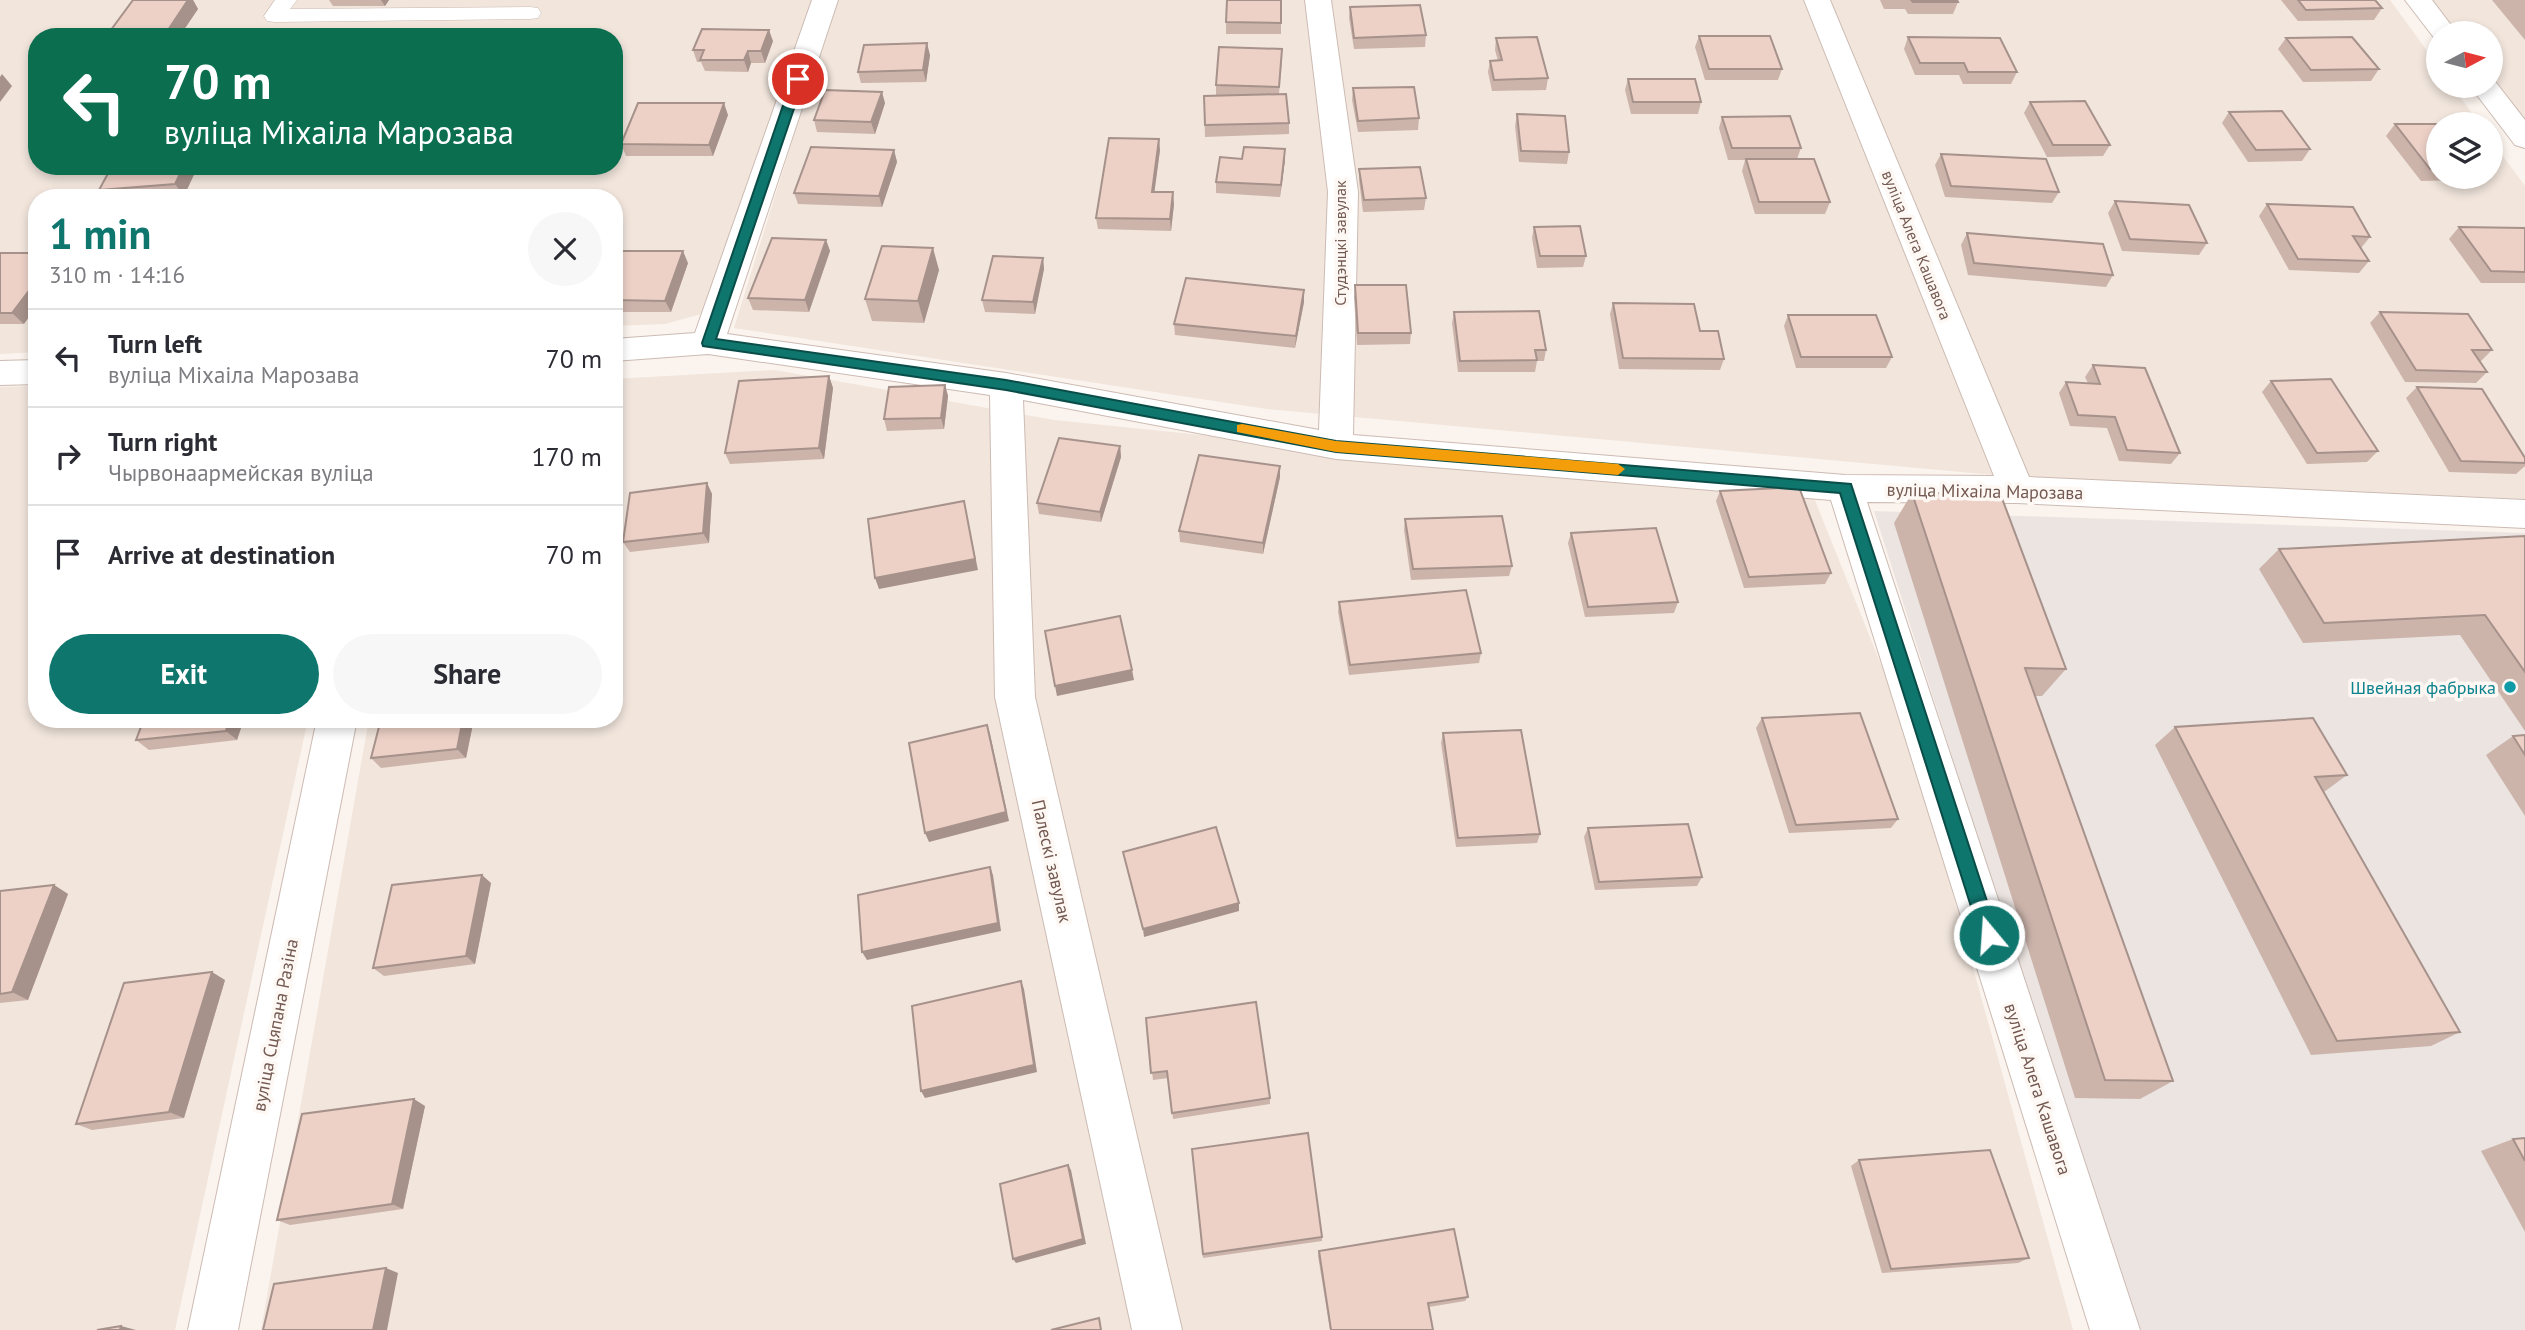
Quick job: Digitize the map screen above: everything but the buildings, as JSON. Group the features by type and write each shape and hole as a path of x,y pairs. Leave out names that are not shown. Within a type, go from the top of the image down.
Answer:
{"street":[{"path":"708,343 825,0"},
{"name":"Студэнцкі завулак","path":"1318,0 1343,192 1336,446"},
{"name":"вуліца Алега Кашавога","path":"1817,0 2017,490"},
{"path":"2418,0 2435,21"},
{"path":"2493,98 2525,139"},
{"name":"вуліца Міхаіла Марозава","path":"623,348 708,343 1006,385 1336,446 1845,488 2017,490 2525,514"},
{"path":"0,373 28,372"},
{"name":"Палескі завулак","path":"1006,385 1015,697 1157,1330"},
{"name":"вуліца Алега Кашавога","path":"1845,488 2115,1330"},
{"name":"вуліца Сцяпана Разіна","path":"213,1330 335,728"}],"lane":[{"path":"286,0 275,16 530,13"}],"shaded area":[{"path":"0,0 816,0 708,312 665,324 623,326 623,189 28,189 28,352 0,354"},
{"path":"836,0 2390,0 2426,50 2426,98 2461,98 2471,112 2426,112 2426,189 2503,189 2503,156 2525,186 2525,499 2006,476 1267,409 734,328"},
{"path":"2431,0 2525,0 2525,119 2503,93 2503,21 2447,21"},
{"path":"775,370 1054,420 1814,498 1908,732 2073,1330 261,1330 367,728 623,728 623,378"},
{"path":"28,386 28,728 306,728 175,1330 0,1330 0,387"},
{"path":"1874,511 2525,533 2525,1330 2134,1330"}],"slow traffic":[{"path":"1242,429 1336,446 1618,469"}],"place":[{"name":"Швейная фабрыка","path":"2510,687"}],"route":[{"path":"798,79 708,343 1006,385 1336,446 1845,488 1989,935"}]}
